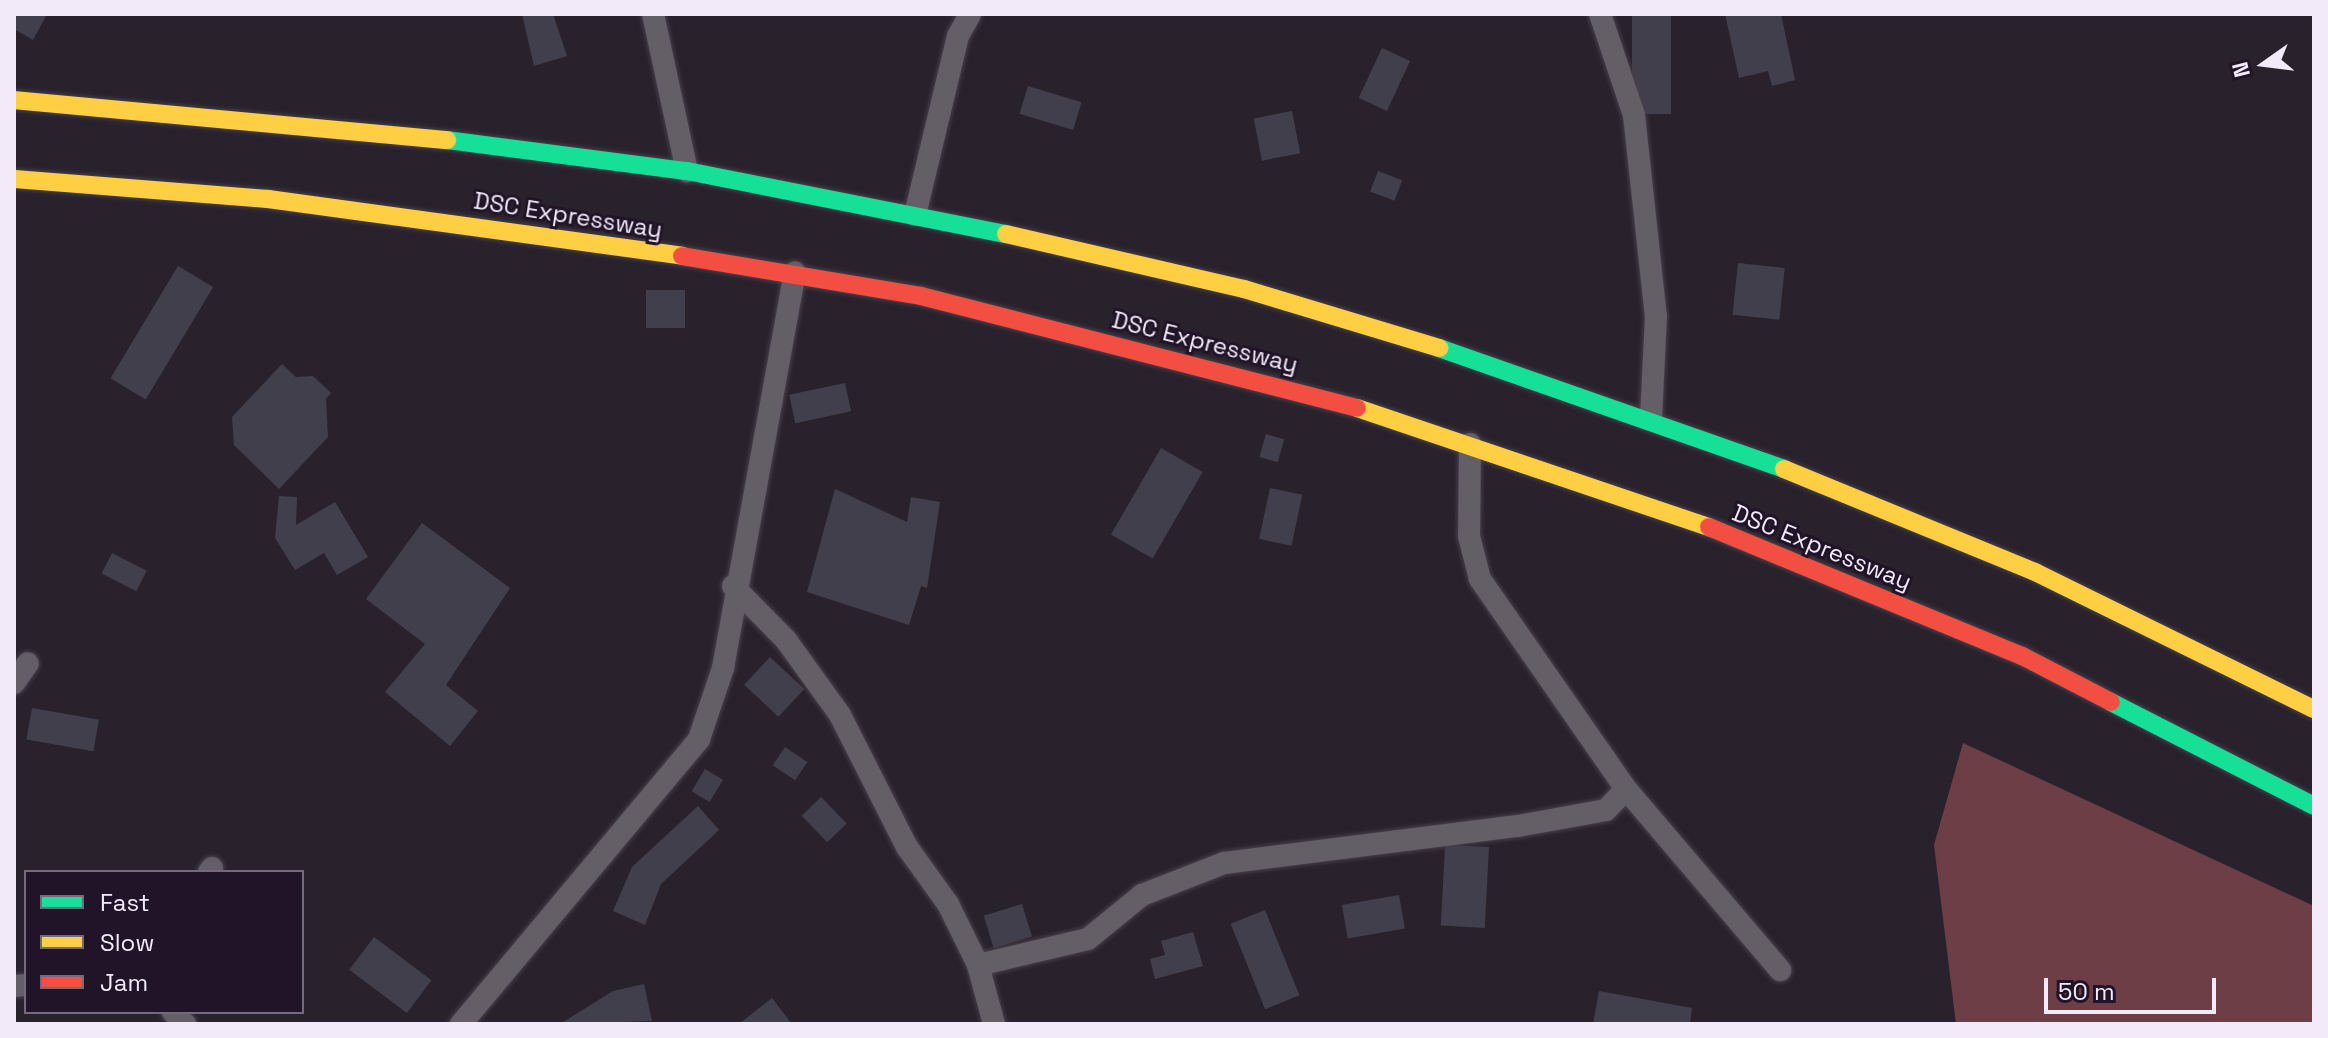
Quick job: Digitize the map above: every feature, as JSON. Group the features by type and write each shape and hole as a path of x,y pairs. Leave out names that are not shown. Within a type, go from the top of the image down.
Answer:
{"main road":[{"path":"14,100 338,126 687,171 915,215 1244,289 1501,367 1651,420 2035,572 2314,709"},
{"name":"DSC Expressway","path":"14,179 268,199 795,272 921,296 1206,366 1607,488 1954,626 2314,806"}],"street":[{"path":"653,14 687,171"},
{"path":"915,215 958,36 970,14"},
{"path":"1600,14 1634,115 1656,316 1651,420"},
{"path":"470,1021 699,739 723,668 733,586 795,272"},
{"path":"1470,444 1469,536 1480,579 1626,789 1780,970"},
{"path":"733,586 786,640 840,715 907,847 948,904 978,965 994,1024"},
{"path":"14,683 28,663"},
{"path":"978,965 1088,939 1142,895 1224,863 1606,810 1626,789"}],"shaded area":[{"path":"1963,743 2314,906 2314,1024 1956,1024 1934,845"}],"building":[{"path":"14,14 47,14 33,40 14,29"},
{"path":"522,14 553,14 567,56 534,66"},
{"path":"1632,14 1671,14 1671,114 1632,114"},
{"path":"1725,14 1781,14 1795,80 1772,86 1768,71 1739,78"},
{"path":"1382,48 1410,61 1387,111 1359,98"},
{"path":"1028,86 1082,102 1073,130 1020,114"},
{"path":"1292,111 1300,153 1262,161 1254,118"},
{"path":"1378,171 1402,180 1394,201 1370,192"},
{"path":"1738,263 1785,268 1779,320 1733,315"},
{"path":"178,266 213,287 146,399 111,378"},
{"path":"646,290 685,290 685,328 646,328"},
{"path":"282,364 296,377 313,376 331,393 326,399 328,437 279,489 234,445 232,417"},
{"path":"845,383 851,411 795,423 789,395"},
{"path":"1266,434 1284,439 1278,462 1259,457"},
{"path":"1161,448 1203,472 1153,559 1111,535"},
{"path":"1270,488 1302,495 1291,546 1259,539"},
{"path":"835,489 907,522 911,497 940,502 927,588 921,586 909,625 807,592"},
{"path":"279,496 297,497 296,525 335,502 368,557 337,575 324,553 295,570 275,538"},
{"path":"422,523 510,588 446,685 478,711 450,746 385,692 425,644 366,599"},
{"path":"112,553 147,571 136,591 102,573"},
{"path":"770,657 804,689 778,717 744,685"},
{"path":"32,708 99,720 93,751 26,740"},
{"path":"785,747 807,762 795,780 773,765"},
{"path":"705,769 723,780 710,802 692,791"},
{"path":"821,797 847,824 827,842 802,816"},
{"path":"698,806 719,830 661,884 645,925 613,911 632,867"},
{"path":"1445,845 1489,847 1485,928 1441,926"},
{"path":"1399,895 1405,928 1348,939 1342,905"},
{"path":"1022,904 1032,937 994,948 984,916"},
{"path":"1265,910 1299,995 1265,1009 1231,924"},
{"path":"1193,932 1203,966 1155,979 1150,959 1165,955 1161,941"},
{"path":"374,937 432,980 407,1013 349,970"},
{"path":"644,984 652,1021 560,1024 613,991"},
{"path":"1599,991 1692,1008 1690,1024 1593,1024"},
{"path":"772,998 792,1024 739,1024"}],"traffic: fast":[{"path":"447,140 687,171 1006,234"},
{"path":"1439,348 1784,469"},
{"path":"2111,702 2314,806"}],"traffic: slow":[{"path":"14,100 447,140"},
{"path":"14,179 268,199 682,256"},
{"path":"1006,234 1244,289 1439,348"},
{"path":"1357,408 1709,527"},
{"path":"1784,469 2035,572 2314,709"}],"traffic: jam":[{"path":"682,256 921,296 1357,408"},
{"path":"1709,527 2022,656 2111,702"}]}
